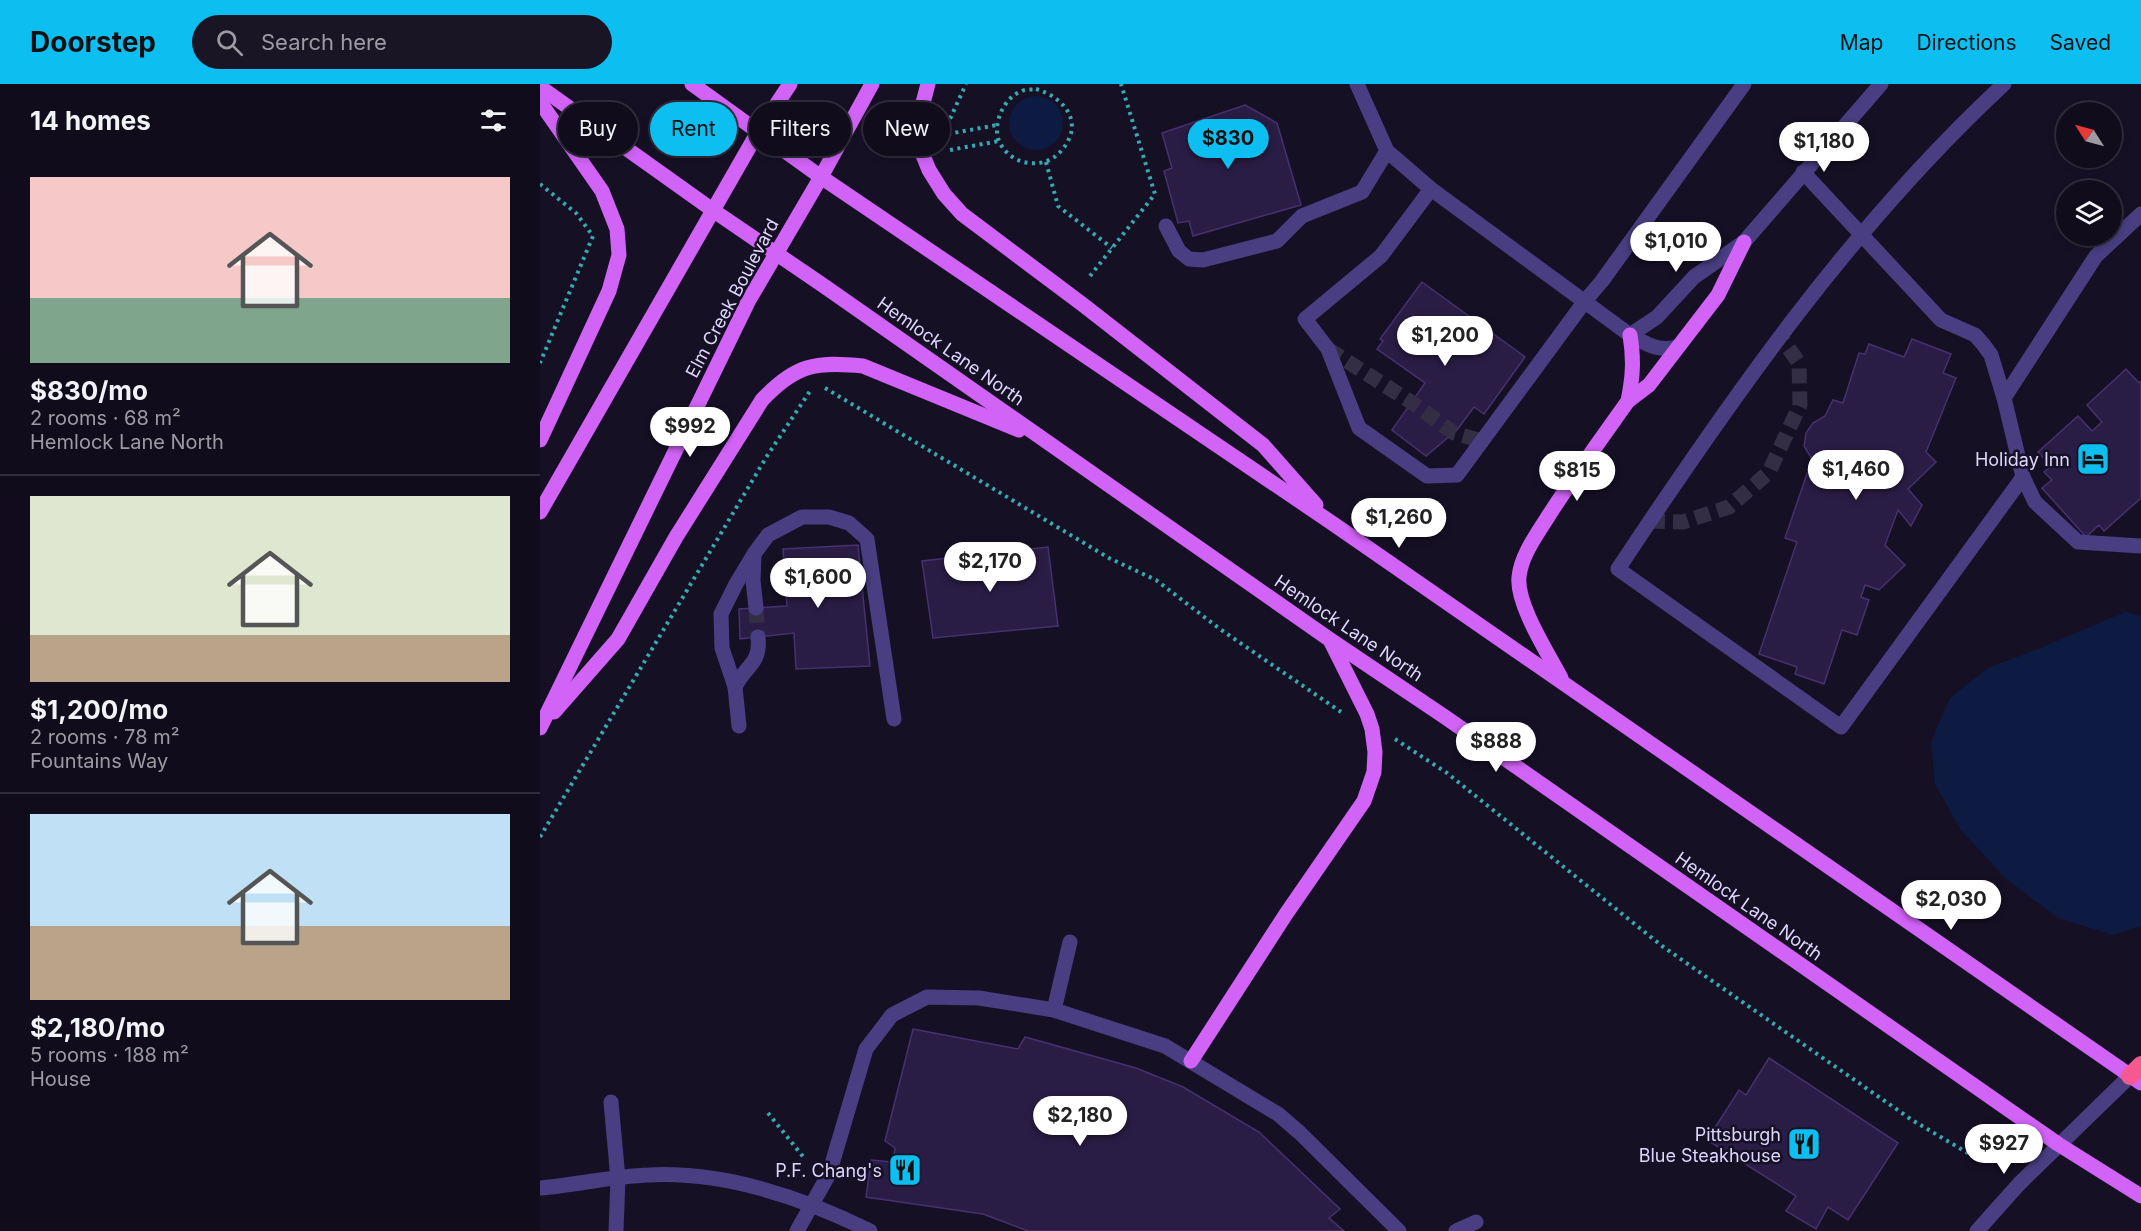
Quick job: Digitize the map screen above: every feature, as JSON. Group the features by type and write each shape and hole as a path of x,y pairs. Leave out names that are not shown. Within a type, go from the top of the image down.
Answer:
{"main road":[{"path":"692,84 749,125"},
{"path":"777,102 789,84"},
{"name":"Elm Creek Boulevard","path":"540,728 731,336 872,84"},
{"path":"928,84 920,114 920,148 928,170 962,214 1263,445 1332,523"},
{"name":"Hemlock Lane North","path":"540,87 714,211 2058,1144 2141,1196"},
{"path":"540,102 602,191 617,229 619,255 609,291 540,440"},
{"path":"540,512 749,148"},
{"path":"792,156 2137,1074"},
{"path":"1562,681 1526,613 1521,598 1518,578 1526,555 1539,531 1628,401 1649,385 1718,295 1744,242"},
{"path":"1628,401 1634,359 1630,335"},
{"path":"540,728 618,639 676,537 748,420 779,382 795,371 812,366 840,364 863,366 1044,440"},
{"path":"1191,1061 1286,914 1364,801 1374,772 1376,753 1367,714 1329,639"}],"street":[{"path":"1358,84 1387,151 1431,189 1630,335 1655,348 1665,350 1677,347"},
{"path":"1431,189 1381,256 1305,319 1328,350 1359,428 1427,476 1457,475 1602,281 1744,84"},
{"path":"1630,335 1657,317 1694,278 1744,242 1881,84"},
{"path":"2004,84 1968,118 1862,234 1780,336 1723,414 1618,569 1841,728 2023,477"},
{"path":"1166,226 1179,251 1189,259 1203,260 1277,240 1302,216 1362,192 1387,151"},
{"path":"1803,172 1941,320 1975,335 1991,355 2023,477 2035,502 2078,542 2141,546"},
{"path":"2004,398 2096,256 2141,214"},
{"path":"739,726 735,687 722,648 721,614 736,584 768,535 802,517 829,517 849,523 867,539 894,719"},
{"path":"754,554 753,580 756,608"},
{"path":"735,687 740,675 753,664 760,651 758,637"},
{"path":"1054,1010 1070,942"},
{"path":"797,1231 829,1174 866,1049 892,1015 927,997 979,998 1054,1010 1165,1046 1278,1114 1312,1144 1399,1231"},
{"path":"1977,1231 2058,1144 2137,1074"},
{"path":"611,1102 618,1179 616,1231"},
{"path":"540,1188 648,1175 679,1175 712,1179 748,1185 813,1205 870,1231"},
{"path":"1456,1231 1476,1221"}],"path":[{"path":"950,119 966,84"},
{"path":"1020,84 1022,91"},
{"path":"1090,276 1155,194 1120,84"},
{"path":"1036,89 1050,93 1063,103 1072,118 1071,136 1061,152 1041,164 1025,163 1009,154 999,141 997,125 1002,110 1011,98 1022,91 1036,89"},
{"path":"950,134 997,125"},
{"path":"950,150 999,141"},
{"path":"1046,162 1058,206 1112,248"},
{"path":"540,184 576,213 593,236 540,363"},
{"path":"540,837 767,456 816,384 838,394 1109,558 1156,580 1220,629 1344,714"},
{"path":"1393,738 1447,773 1662,946 1912,1120 1978,1160"},
{"path":"768,1113 805,1159"}],"water":[{"path":"1036,96 1046,98 1055,104 1061,113 1063,123 1061,133 1055,142 1046,148 1036,150 1026,148 1017,142 1011,133 1009,123 1011,113 1017,104 1026,98"},
{"path":"2125,612 2141,616 2141,926 2113,935 2058,918 2006,879 1961,830 1935,784 1931,742 1950,698 1988,668"}],"building":[{"path":"1245,105 1277,123 1301,205 1193,236 1189,221 1178,223 1164,171 1172,168 1162,133"},
{"path":"1422,282 1525,357 1484,414 1474,407 1457,430 1426,456 1392,430 1425,383 1377,349 1383,341 1380,339"},
{"path":"1912,339 1951,354 1943,373 1956,378 1926,452 1936,462 1908,489 1922,505 1911,526 1898,510 1885,545 1905,565 1879,590 1865,585 1861,597 1869,600 1857,635 1842,630 1824,684 1795,674 1797,667 1759,654 1797,542 1785,538 1812,459 1804,446 1806,433 1813,423 1825,416 1833,400 1843,403 1859,353 1865,354 1869,344 1904,357"},
{"name":"Holiday Inn","path":"2126,369 2139,383 2141,381 2141,498 2104,531 2099,525 2086,537 2042,488 2052,480 2044,472 2051,466 2038,452 2078,416 2092,431 2102,422 2087,405"},
{"path":"858,545 870,666 796,669 794,633 740,639 739,609 787,606 783,549"},
{"path":"1048,547 1058,626 933,638 922,561"},
{"path":"913,1029 1018,1049 1025,1037 1136,1068 1183,1087 1259,1132 1340,1209 1329,1218 1344,1231 1028,1231 983,1214 866,1197 871,1160 893,1162 895,1148 885,1141"},
{"path":"1769,1058 1898,1143 1848,1220 1828,1207 1816,1229 1786,1211 1796,1196 1707,1140 1739,1090 1746,1095"}],"tunnel":[{"path":"1650,521 1683,522 1729,507 1769,472 1800,405 1799,363 1780,336"},
{"path":"1328,349 1411,402 1454,433 1482,441"},
{"path":"756,608 758,637"}],"place":[{"name":"Holiday Inn","path":"2093,459"},
{"name":"Pittsburgh Blue Steakhouse","path":"1804,1144"},
{"name":"P.F. Chang's","path":"905,1170"}]}
